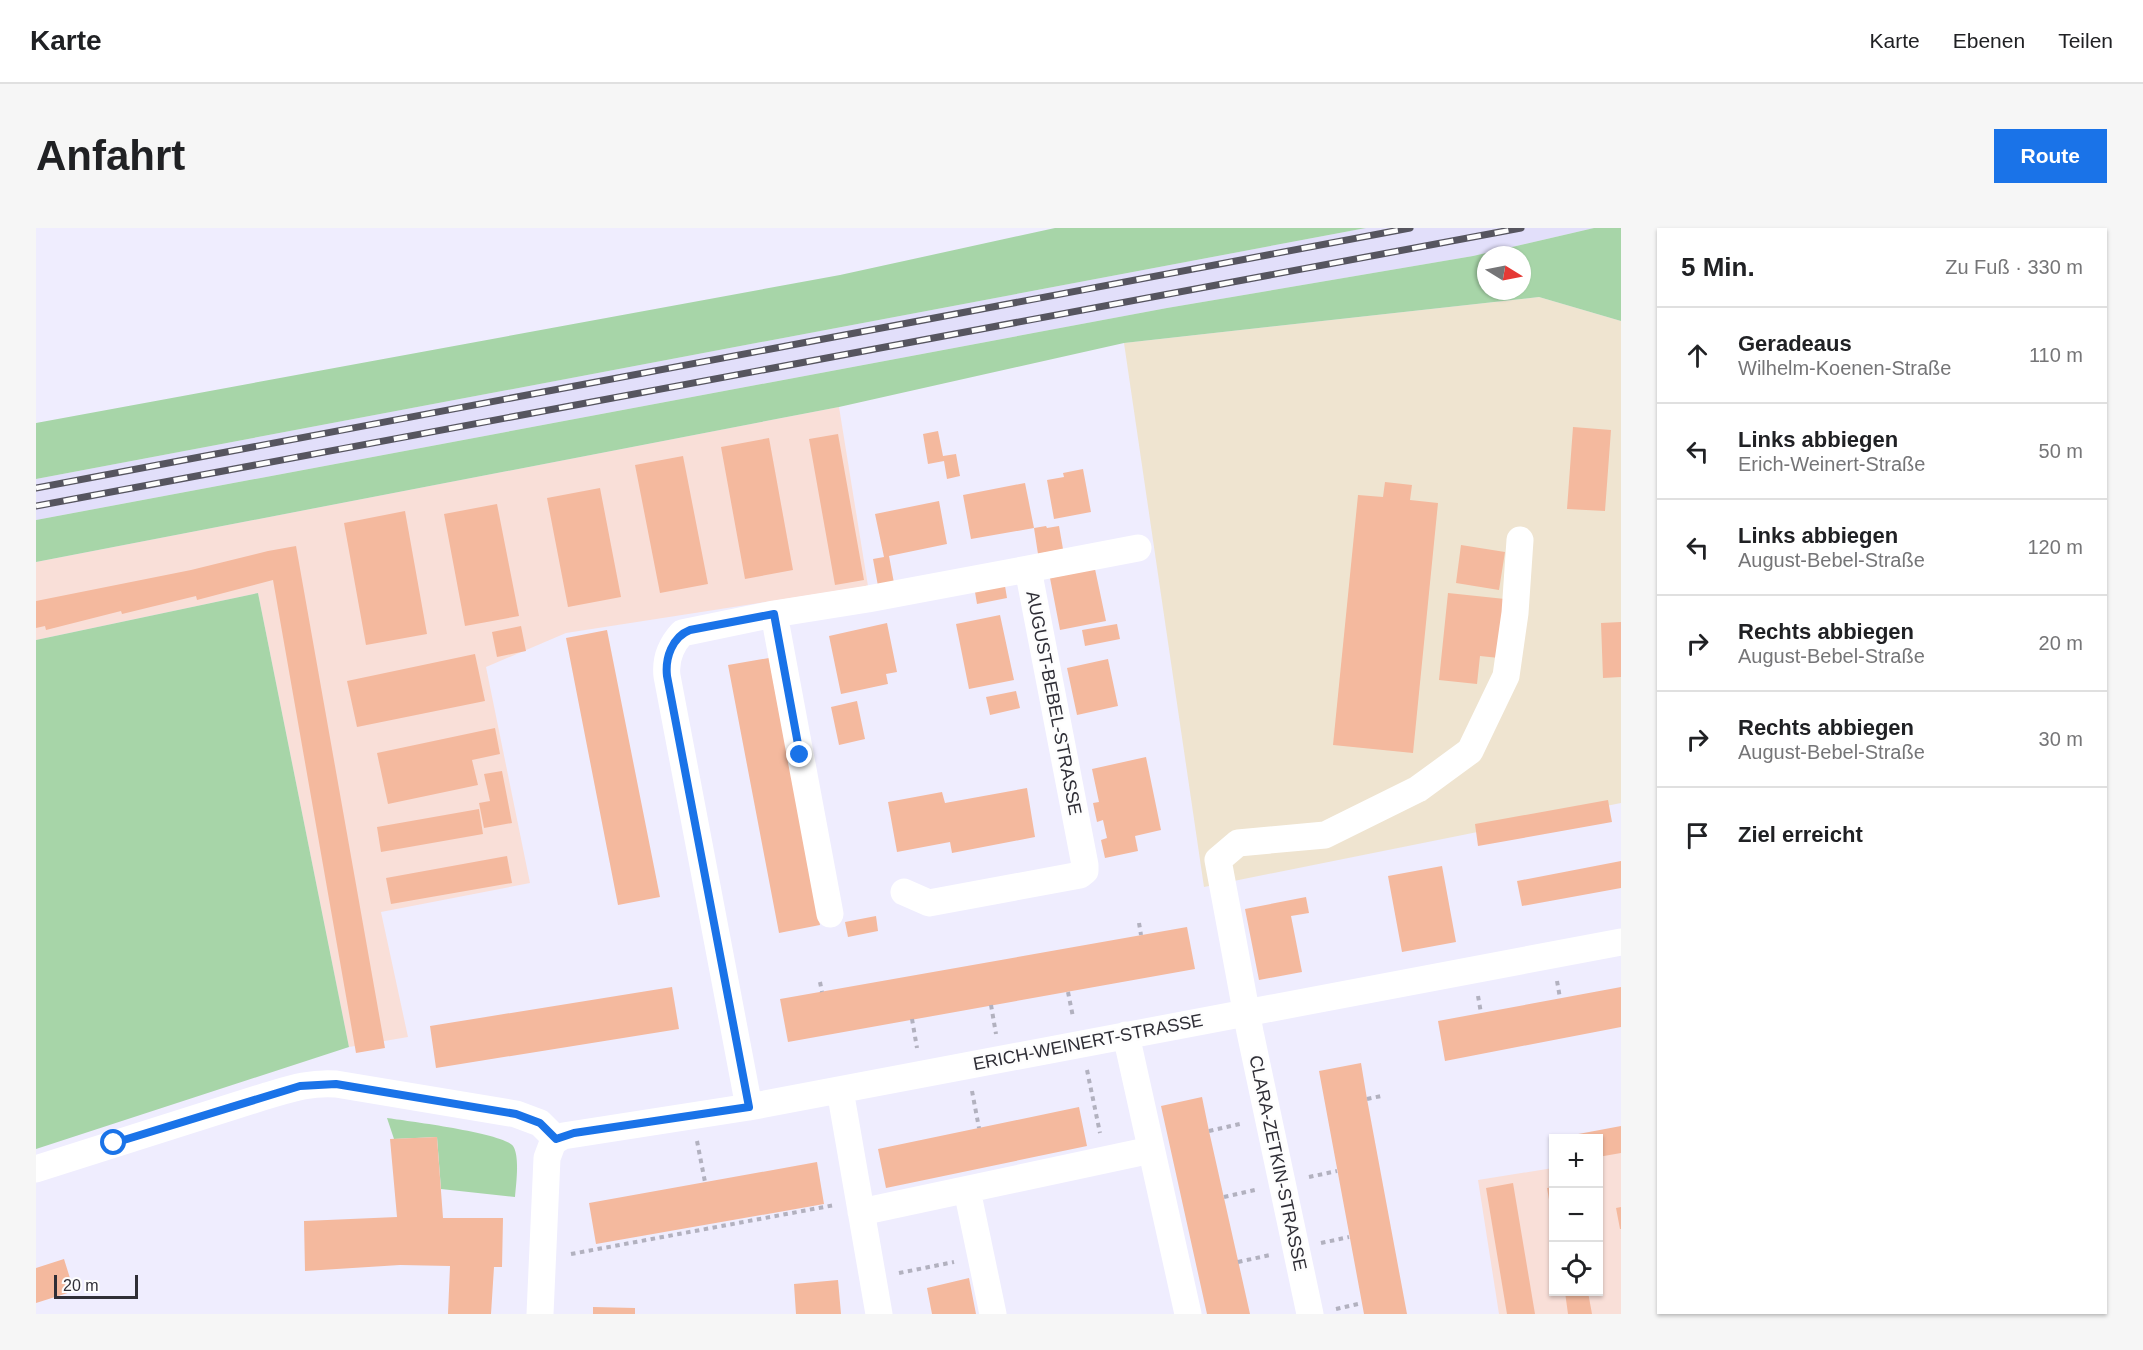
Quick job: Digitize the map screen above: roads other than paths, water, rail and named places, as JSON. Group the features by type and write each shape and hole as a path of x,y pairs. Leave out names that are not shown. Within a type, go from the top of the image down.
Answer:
{"street":[{"name":"CLARA-ZETKIN-STRASSE","path":"1320,1312 1246,1012 1218,860 1238,843 1325,835 1418,789 1470,751 1506,676 1515,612 1520,540"},
{"path":"1028,569 1138,548"},
{"name":"AUGUST-BEBEL-STRASSE","path":"749,1107 666,669 669,654 682,633 774,614 1028,569 1085,871 1080,875 929,903 904,892"},
{"path":"774,614 830,914"},
{"name":"ERICH-WEINERT-STRASSE","path":"556,1139 574,1133 749,1107 1621,942"},
{"path":"1126,1035 1188,1314"},
{"path":"36,1169 288,1089 317,1084 336,1084 516,1114 540,1123 556,1139 549,1148 547,1158 540,1314"},
{"path":"840,1090 879,1314"},
{"path":"860,1207 967,1190 1151,1150"},
{"path":"967,1190 993,1314"}],"railway":[{"path":"36,488 1410,228"},
{"path":"36,506 1521,228"}]}
